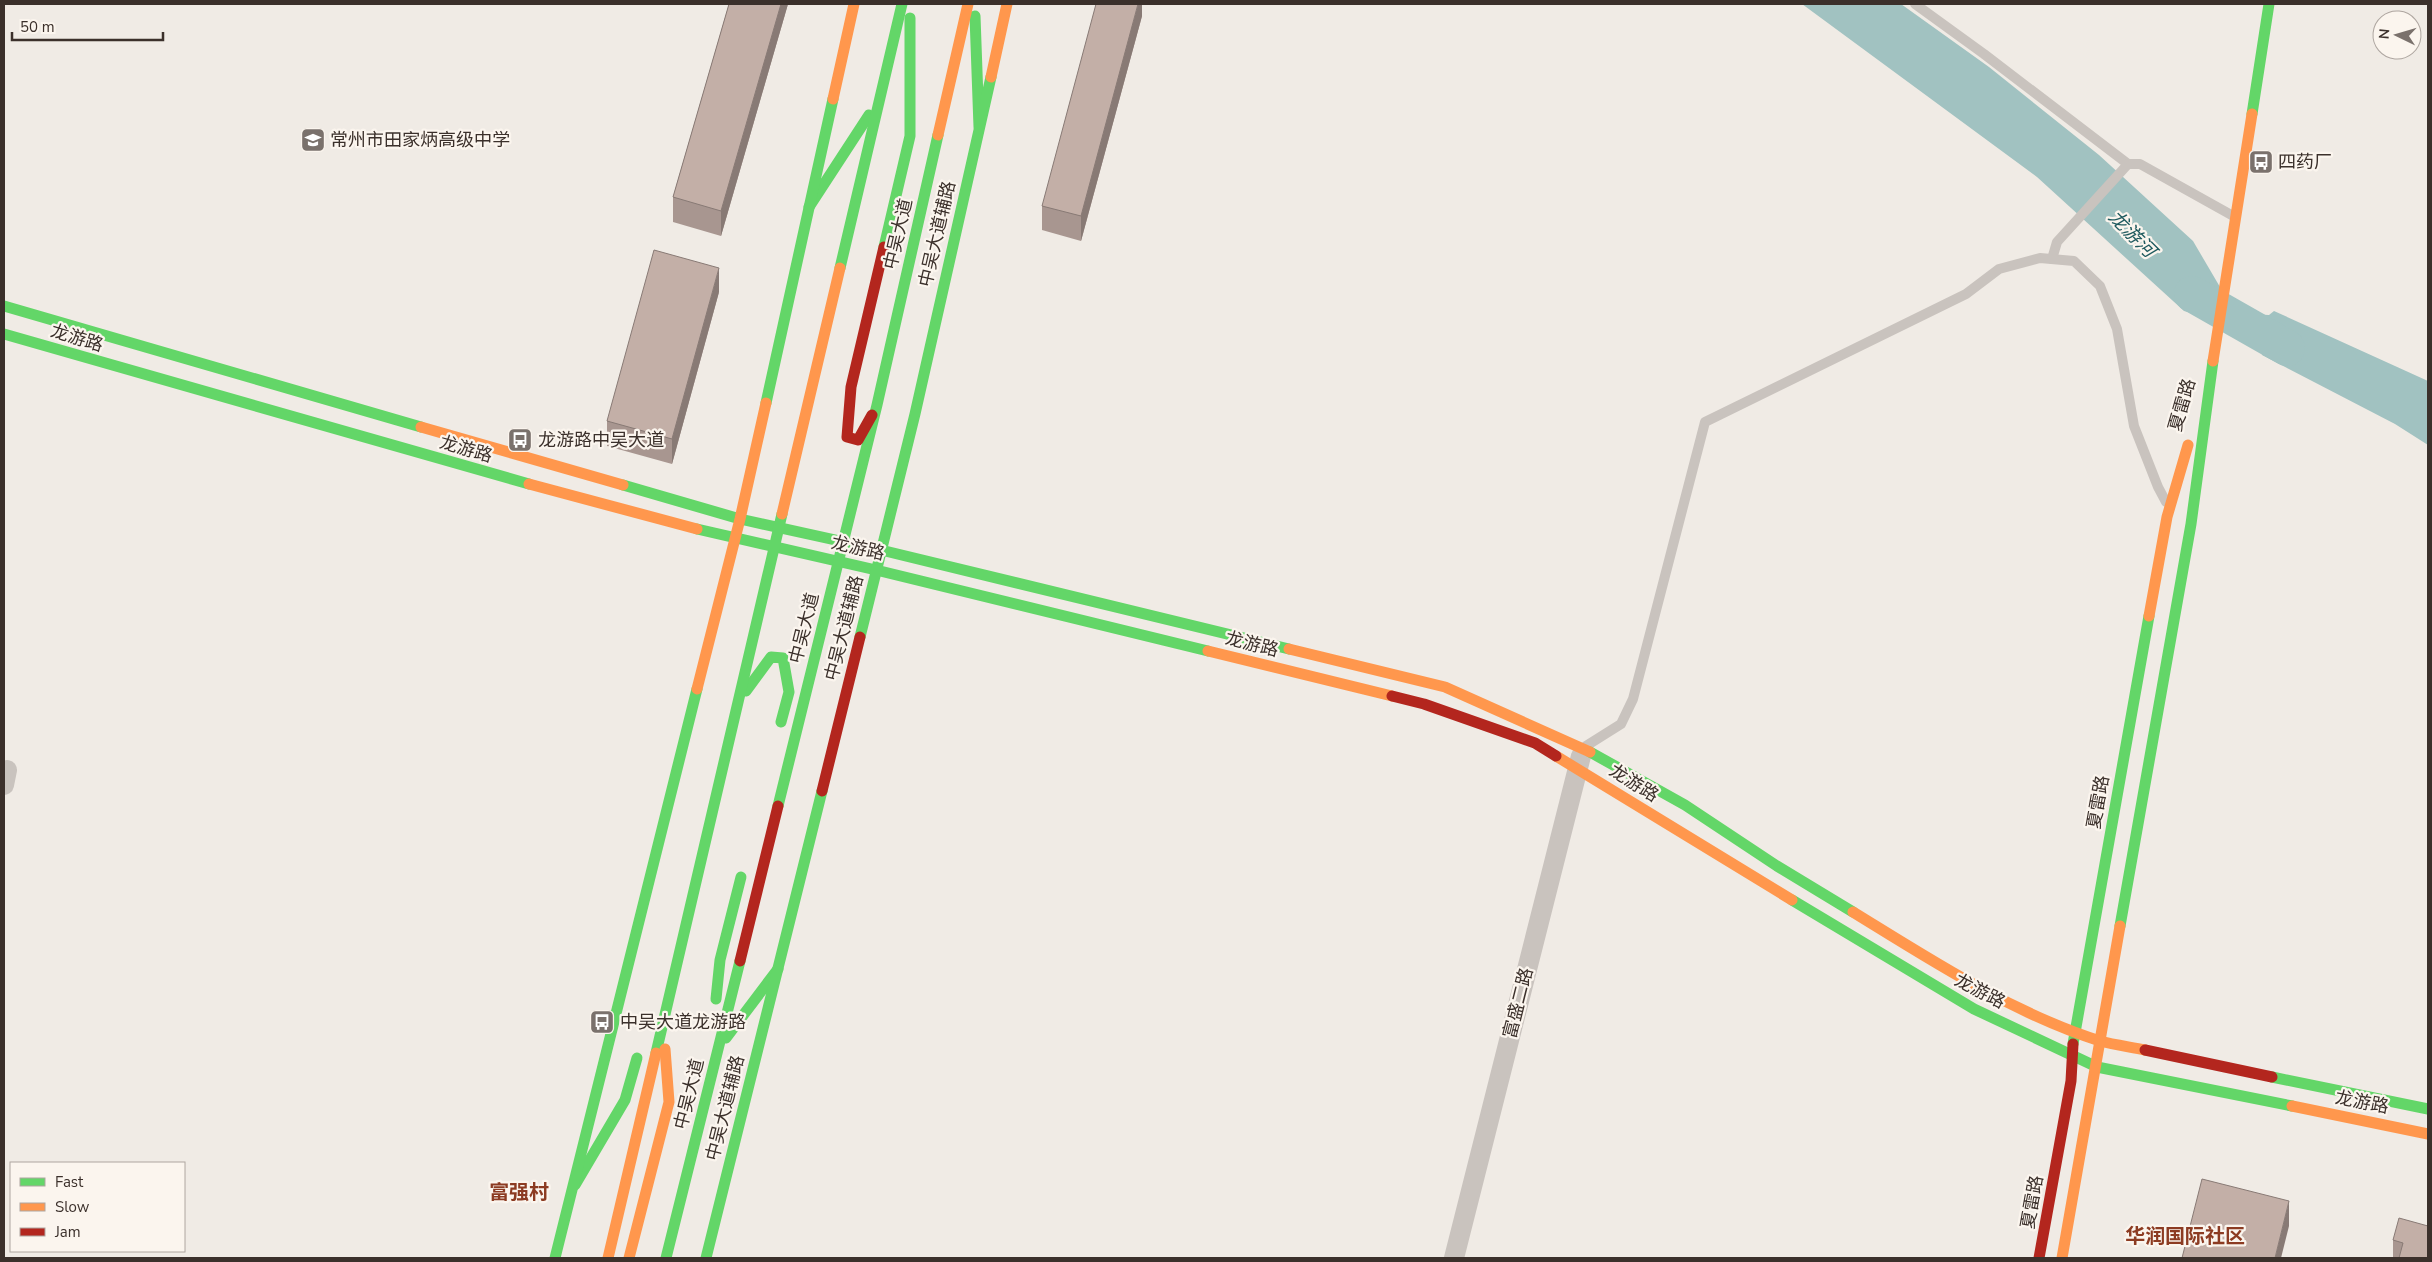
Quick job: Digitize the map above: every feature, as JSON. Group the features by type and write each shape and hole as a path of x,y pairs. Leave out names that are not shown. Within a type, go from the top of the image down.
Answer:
{"main road":[{"path":"555,1258 575,1185 740,519 854,4"},
{"path":"608,1258 902,4"},
{"path":"877,405 858,440 846,437 851,387 910,136 910,4"},
{"name":"中吴大道","path":"666,1258 877,405 968,4"},
{"path":"975,4 979,127"},
{"name":"中吴大道辅路","path":"706,1258 915,414 1007,4"},
{"name":"夏雷路","path":"2062,1258 2191,524 2214,357 2269,4"},
{"path":"809,207 880,99"},
{"name":"龙游路","path":"4,306 740,519 881,550 1445,687 1583,748 1685,805 1777,866 1964,978 2076,1031 2101,1041 2428,1109"},
{"name":"龙游路","path":"4,334 140,375 491,475 735,539 876,570 1424,704 1535,743 1916,976 1974,1009 2097,1067 2428,1134"},
{"name":"夏雷路","path":"2039,1258 2071,1082 2072,1055 2076,1031 2170,508 2214,357"},
{"path":"739,700 770,657 783,658 789,692 779,730"},
{"path":"709,1087 720,960 744,864"},
{"path":"649,1026 676,967"},
{"path":"718,1049 778,969"},
{"path":"629,1258 669,1102 662,1025"},
{"path":"575,1185 625,1100 642,1043"}],"street":[{"name":"富盛二路","path":"1454,1258 1583,748"}],"lane":[{"path":"1915,4 2128,164 2140,164 2236,217"},
{"path":"2052,259 2057,242 2128,164"},
{"path":"1583,748 1621,724 1633,699 1705,422 1966,294 1998,269 2040,258 2074,261 2100,286 2116,329 2134,426 2158,487 2170,508"}],"water":[{"path":"1802,4 1901,4 1989,67 2099,155 2193,241 2220,287 2215,319 2184,311 2037,177"},
{"path":"2274,311 2428,381 2428,445 2395,424 2262,355 2261,347 2241,336 2247,314 2269,315"}],"building":[{"path":"729,4 781,4 721,211 673,197"},
{"path":"1096,4 1138,4 1081,216 1042,206"},
{"path":"654,250 719,268 672,439 607,421"},
{"path":"2202,1179 2289,1201 2275,1258 2182,1258"},
{"path":"2399,1218 2428,1226 2428,1258 2399,1258 2403,1243 2393,1240"}],"waterway":[{"name":"龙游河","path":"2192,294 2287,348"}],"traffic: fast":[{"path":"840,268 902,4"},
{"path":"2252,114 2269,4"},
{"path":"975,16 979,127"},
{"path":"884,247 910,136 910,18"},
{"path":"860,637 915,414 991,77"},
{"path":"766,403 833,99"},
{"path":"809,207 869,115"},
{"path":"778,806 877,405 938,135"},
{"path":"4,306 421,427"},
{"path":"4,334 529,484"},
{"path":"2120,926 2191,524 2213,361"},
{"path":"623,485 740,519 881,550 1289,649"},
{"path":"656,1053 782,514"},
{"path":"697,529 876,570 1208,651"},
{"path":"2073,1044 2149,616"},
{"path":"746,691 771,657 783,658 789,692 781,722"},
{"path":"555,1258 697,689"},
{"path":"1590,752 1685,805 1777,866 1853,912"},
{"path":"706,1258 822,791"},
{"path":"716,999 720,960 741,877"},
{"path":"1792,900 1974,1009 2097,1067 2292,1106"},
{"path":"666,1258 740,961"},
{"path":"726,1038 778,969"},
{"path":"575,1185 625,1100 637,1058"},
{"path":"2272,1077 2428,1109"}],"traffic: slow":[{"path":"833,99 854,4"},
{"path":"938,135 968,4"},
{"path":"991,77 1007,4"},
{"path":"2213,361 2252,114"},
{"path":"782,514 840,268"},
{"path":"697,689 740,519 766,403"},
{"path":"421,427 623,485"},
{"path":"2149,616 2167,517 2188,445"},
{"path":"529,484 697,529"},
{"path":"1289,649 1445,687 1590,752"},
{"path":"1208,651 1392,696"},
{"path":"1556,756 1792,900"},
{"path":"1853,912 1973,984 2035,1016 2100,1041 2145,1050"},
{"path":"2062,1258 2120,926"},
{"path":"629,1258 669,1102 665,1049"},
{"path":"608,1258 656,1053"},
{"path":"2292,1106 2428,1134"}],"traffic: jam":[{"path":"872,415 858,440 847,437 851,387 884,247"},
{"path":"822,791 860,637"},
{"path":"1392,696 1424,704 1535,743 1556,756"},
{"path":"740,961 778,806"},
{"path":"2039,1258 2071,1081 2073,1044"},
{"path":"2145,1050 2272,1077"}],"place":[{"name":"常州市田家炳高级中学","path":"313,140"},
{"name":"四药厂","path":"2261,162"},
{"name":"龙游路中吴大道","path":"520,440"},
{"name":"中吴大道龙游路","path":"602,1022"}],"district":[{"name":"富强村","path":"519,1192"},
{"name":"华润国际社区","path":"2185,1236"}]}
